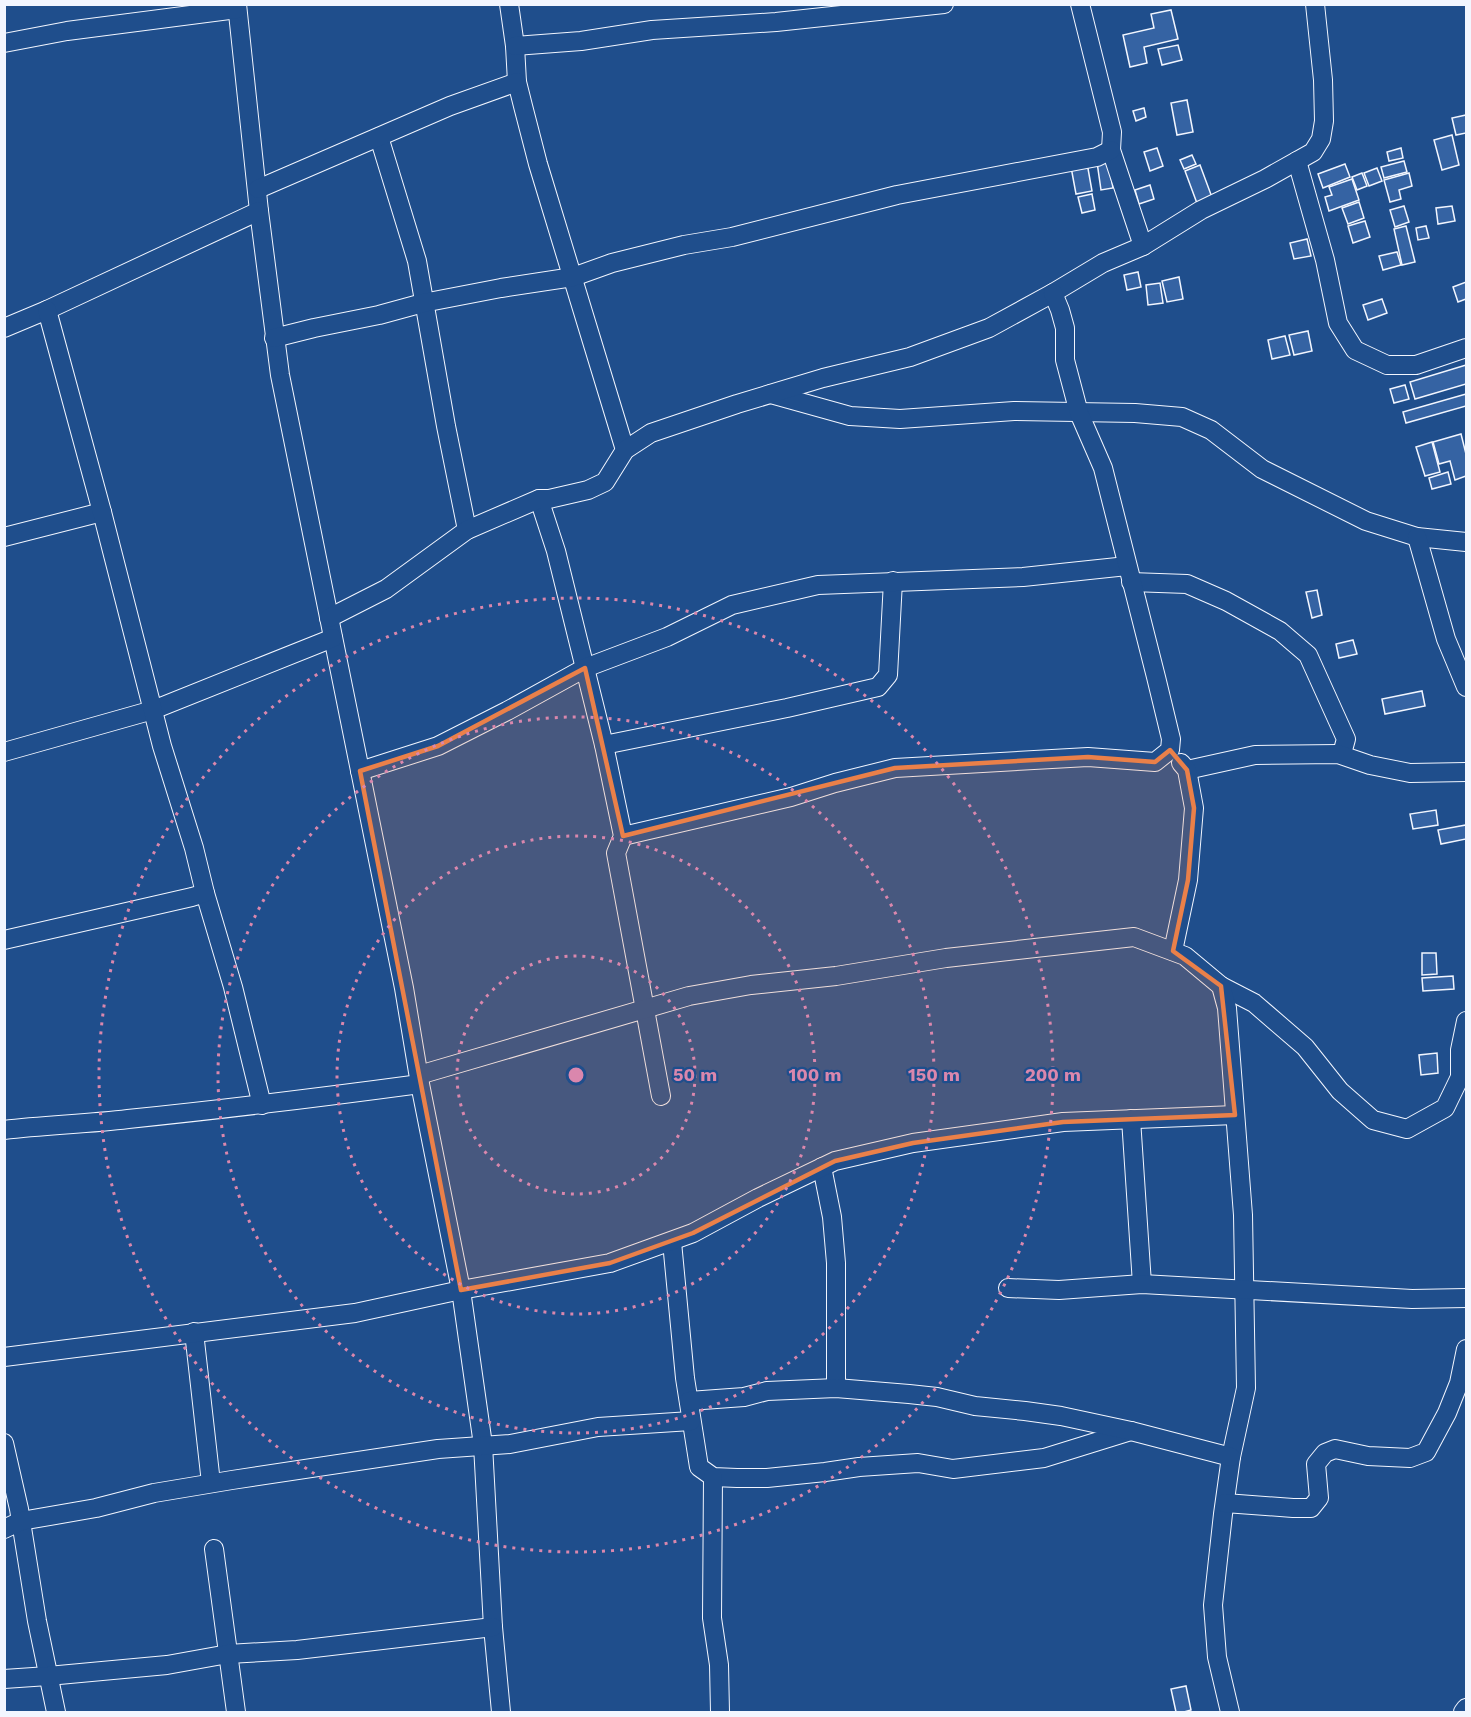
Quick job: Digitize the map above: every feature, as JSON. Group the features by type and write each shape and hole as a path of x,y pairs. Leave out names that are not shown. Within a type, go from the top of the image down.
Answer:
{"street":[{"path":"509,4 517,82 538,164 625,450"},
{"path":"515,46 581,41 652,30 776,22 944,4"},
{"path":"1080,4 1112,132 1111,150 1143,246"},
{"path":"329,618 386,589 467,530 538,499 549,499 588,490 605,482 625,450 651,433 823,378 910,357 988,328 1103,263 1143,246 1201,210 1313,152 1321,139 1324,121 1323,80 1315,4"},
{"path":"4,43 237,7 259,211 280,375 404,988 419,1079 461,1290 483,1445 493,1627 501,1713"},
{"path":"258,189 450,106 517,82"},
{"path":"379,137 417,261 467,530"},
{"path":"274,338 423,303 573,277 612,263 684,244 732,237 897,195 1097,157 1111,150"},
{"path":"1297,161 1325,260 1338,323 1355,350 1387,365 1416,365 1467,348"},
{"path":"4,328 259,211"},
{"path":"623,836 791,797 895,768 1088,757 1155,762 1170,750 1172,739 1103,468 1079,413 1065,360 1065,328 1053,293"},
{"path":"47,310 162,746 194,848 204,893 233,987 262,1105"},
{"path":"770,394 850,416 900,419 1014,411 1135,413 1182,417 1211,430 1262,469 1366,521 1417,537 1467,542"},
{"path":"538,499 556,551 604,745 623,836 616,854 661,1095"},
{"path":"4,537 102,512"},
{"path":"1417,537 1446,639 1467,687"},
{"path":"360,771 438,747 585,668 668,637 732,605 818,585 1129,574 1187,584 1226,601 1280,630 1308,655 1346,739 1343,750 1338,754"},
{"path":"604,745 878,687 888,675 893,581"},
{"path":"4,752 153,710 333,638"},
{"path":"1170,750 1187,770 1194,808 1188,880 1173,951"},
{"path":"1187,770 1255,755 1338,754 1370,765 1410,773 1467,772"},
{"path":"4,940 204,893"},
{"path":"4,1130 262,1105 419,1079 689,996 751,985 836,976 946,958 1134,937 1185,956 1221,986 1254,1003 1305,1047 1340,1091 1373,1120 1407,1129 1445,1108 1463,1079 1460,1050 1467,1021"},
{"path":"1221,986 1227,1008 1243,1215 1246,1388 1231,1457 1213,1605 1217,1657 1230,1713"},
{"path":"4,1357 355,1313 461,1290 610,1263 693,1233 758,1198 835,1161 913,1143 1064,1122 1235,1115"},
{"path":"1131,1119 1142,1284"},
{"path":"822,1167 832,1216 836,1263 836,1388"},
{"path":"672,1242 685,1378 699,1467 713,1477 767,1478 859,1467 918,1463 953,1468 1044,1458 1131,1431"},
{"path":"1008,1288 1059,1290 1142,1284 1412,1299 1467,1298"},
{"path":"194,1332 210,1483"},
{"path":"1225,1503 1311,1508 1319,1498 1316,1464 1325,1453 1335,1449 1368,1456 1410,1458 1426,1452 1447,1413 1459,1383 1467,1348"},
{"path":"689,1401 744,1397 767,1391 836,1388 937,1397 975,1406 1025,1411 1131,1431 1231,1457"},
{"path":"13,1525 96,1508 154,1492 210,1483 438,1449 510,1444 598,1427 691,1421"},
{"path":"4,1443 13,1525 56,1713"},
{"path":"713,1477 712,1618 719,1665 720,1713"},
{"path":"214,1549 236,1713"},
{"path":"4,1679 166,1665 228,1654 297,1650 493,1627"},
{"path":"1463,1713 1467,1708"}],"highlighted area":[{"path":"585,668 623,836 895,768 1088,757 1155,762 1170,750 1187,770 1194,808 1188,880 1173,951 1221,986 1235,1115 1063,1122 913,1143 835,1161 693,1233 610,1263 461,1290 360,771 438,746"}],"building":[{"path":"1171,10 1178,39 1144,47 1147,63 1130,67 1123,35 1154,28 1151,14"},
{"path":"1178,45 1182,60 1162,65 1158,49"},
{"path":"1187,100 1193,132 1177,135 1171,103"},
{"path":"1144,108 1146,117 1136,121 1133,111"},
{"path":"1466,115 1466,133 1456,135 1452,118"},
{"path":"1452,135 1459,165 1442,170 1434,140"},
{"path":"1157,148 1163,166 1150,171 1144,152"},
{"path":"1401,148 1403,158 1389,161 1387,152"},
{"path":"1192,155 1196,164 1184,169 1180,160"},
{"path":"1108,160 1113,188 1101,190 1097,162"},
{"path":"1404,161 1407,172 1384,178 1381,167"},
{"path":"1087,163 1092,191 1076,194 1071,167"},
{"path":"1345,164 1350,177 1323,188 1318,174"},
{"path":"1200,165 1213,200 1198,206 1185,171"},
{"path":"1377,168 1382,181 1369,186 1364,173"},
{"path":"1362,173 1367,186 1357,190 1352,177"},
{"path":"1409,173 1412,186 1399,190 1401,199 1390,202 1384,180"},
{"path":"1352,179 1359,200 1329,211 1325,197 1332,195 1329,187"},
{"path":"1150,185 1154,199 1139,204 1135,190"},
{"path":"1092,194 1095,210 1082,213 1078,197"},
{"path":"1359,202 1364,218 1348,224 1342,208"},
{"path":"1404,206 1409,222 1395,227 1390,210"},
{"path":"1452,206 1455,221 1438,224 1436,208"},
{"path":"1365,221 1370,237 1353,243 1348,226"},
{"path":"1406,226 1415,262 1402,265 1394,229"},
{"path":"1426,226 1429,238 1418,240 1416,228"},
{"path":"1307,239 1311,256 1294,259 1290,243"},
{"path":"1397,252 1401,265 1383,270 1379,256"},
{"path":"1138,272 1141,287 1127,290 1124,275"},
{"path":"1179,277 1183,299 1167,302 1162,281"},
{"path":"1466,282 1466,299 1458,302 1453,287"},
{"path":"1160,283 1163,303 1148,305 1146,285"},
{"path":"1382,299 1387,313 1368,320 1363,305"},
{"path":"1308,331 1312,351 1294,355 1289,335"},
{"path":"1285,336 1290,355 1272,359 1268,340"},
{"path":"1466,365 1466,384 1415,399 1410,382"},
{"path":"1405,385 1409,399 1394,403 1390,389"},
{"path":"1466,394 1466,406 1406,423 1403,412"},
{"path":"1461,434 1466,454 1466,476 1455,480 1450,461 1439,464 1433,442"},
{"path":"1432,442 1440,472 1425,476 1416,447"},
{"path":"1448,472 1451,484 1432,489 1429,478"},
{"path":"1317,590 1322,615 1312,618 1306,592"},
{"path":"1353,640 1357,654 1339,658 1336,644"},
{"path":"1422,691 1425,706 1385,714 1382,699"},
{"path":"1436,810 1438,825 1413,829 1410,814"},
{"path":"1466,825 1466,839 1441,844 1438,830"},
{"path":"1422,953 1436,953 1437,974 1422,975"},
{"path":"1453,976 1454,989 1423,991 1422,978"},
{"path":"1437,1053 1438,1073 1421,1075 1419,1055"},
{"path":"1186,1686 1191,1710 1176,1712 1171,1689"}]}
